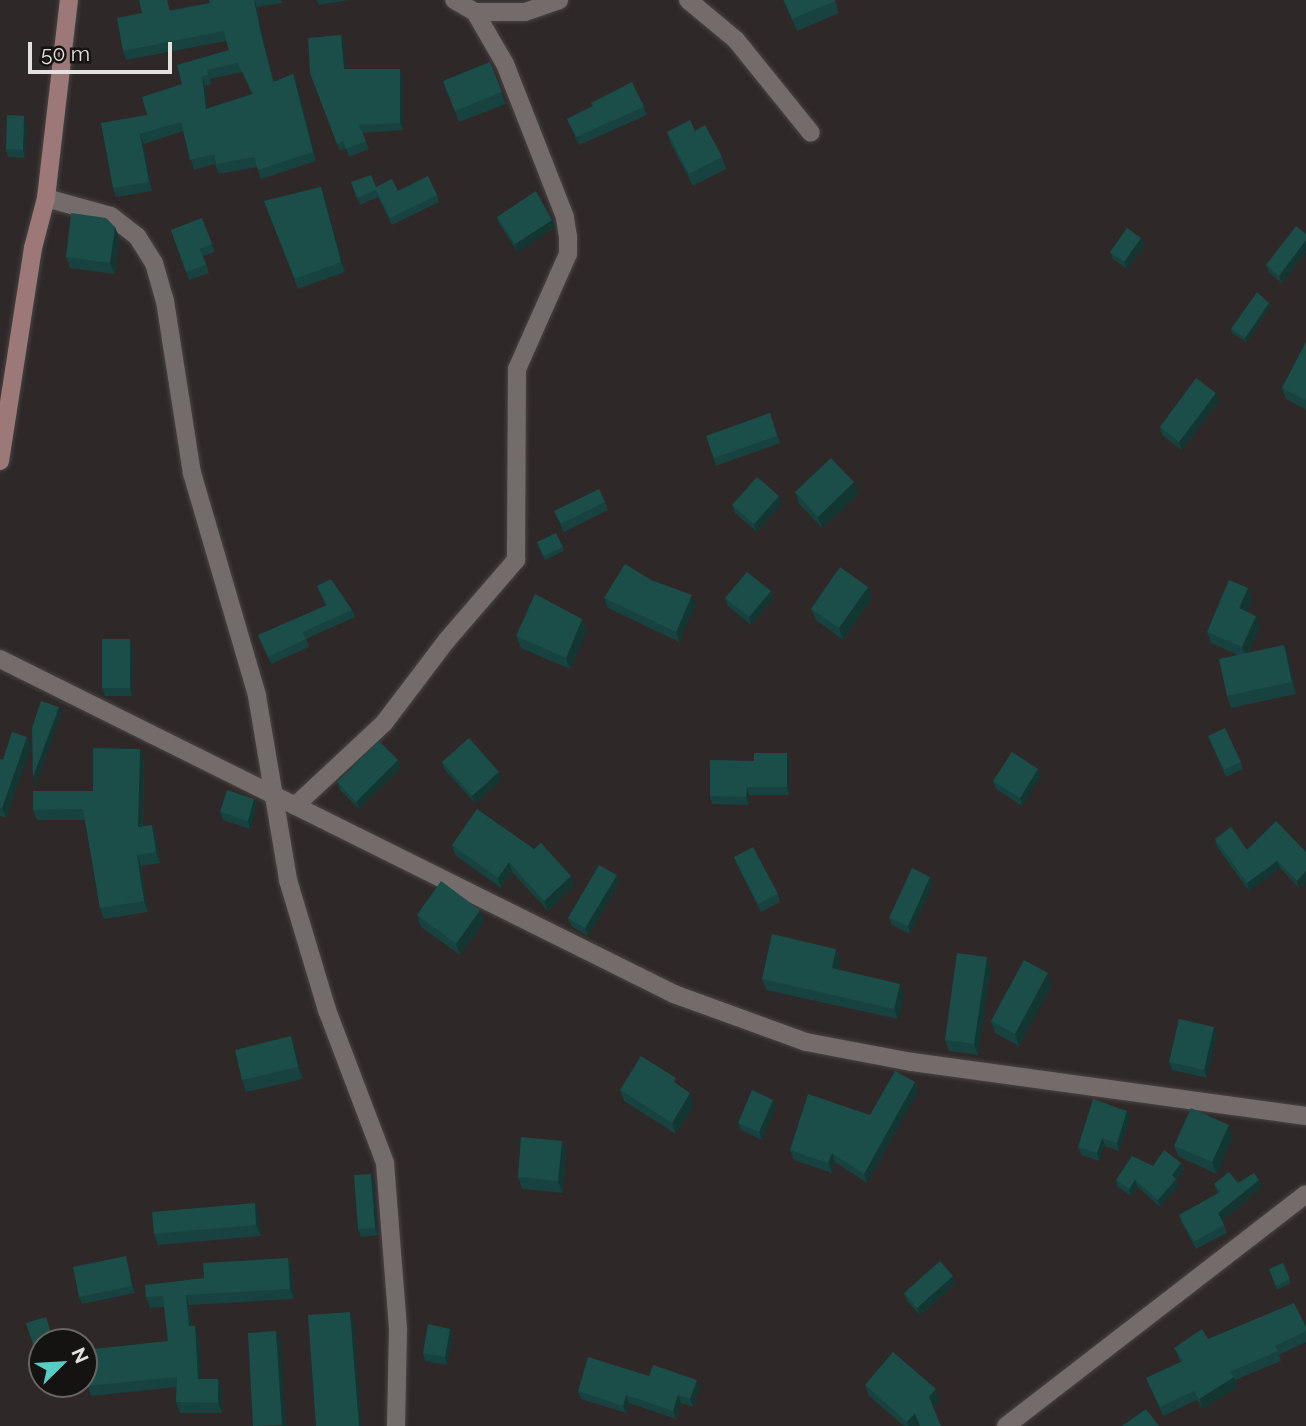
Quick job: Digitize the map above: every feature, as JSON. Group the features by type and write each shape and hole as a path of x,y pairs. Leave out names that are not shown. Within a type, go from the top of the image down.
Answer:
{"main road":[{"path":"0,461 33,247 46,198 69,0"}],"street":[{"path":"454,0 475,12 525,12 559,0"},
{"path":"688,0 736,40 811,133"},
{"path":"295,806 384,723 447,640 516,561 517,369 568,254 568,237 565,217 505,64 475,12"},
{"path":"46,198 111,216 137,236 153,263 165,301 192,473 257,696 280,846 327,1010 385,1163 398,1330 396,1426"},
{"path":"0,659 674,994 806,1042 912,1062 1306,1116"},
{"path":"1006,1426 1306,1194"}],"building":[{"path":"139,0 167,0 170,11 210,3 209,0 254,0 273,82 293,74 313,152 258,170 254,157 216,164 214,154 190,160 181,122 140,134 149,182 113,188 101,123 147,115 142,97 182,84 177,65 229,50 224,31 123,51 117,18 142,13","holes":["238,63 253,94 206,109 202,76 208,75 207,70"]},
{"path":"784,0 835,0 835,1 792,19"},
{"path":"341,35 344,69 400,69 400,123 359,125 366,141 346,149 343,141 337,144 310,73 308,38"},
{"path":"490,62 502,92 455,111 443,81"},
{"path":"632,82 644,107 576,137 567,119"},
{"path":"7,115 24,116 23,150 6,149"},
{"path":"690,120 695,131 705,125 722,157 689,174 667,132"},
{"path":"371,175 376,187 392,179 398,191 428,176 437,195 390,218 376,190 357,198 351,182"},
{"path":"321,187 341,262 295,279 264,201"},
{"path":"536,191 552,220 515,244 497,217"},
{"path":"71,213 106,218 115,227 110,263 66,257"},
{"path":"202,218 212,244 200,249 206,265 186,272 171,230"},
{"path":"1296,226 1306,234 1306,240 1279,276 1266,265"},
{"path":"1127,228 1141,238 1124,262 1110,252"},
{"path":"1257,292 1269,303 1245,338 1231,329"},
{"path":"1306,342 1306,397 1305,400 1282,388"},
{"path":"1196,378 1216,393 1179,442 1160,427"},
{"path":"770,413 777,436 714,458 706,436"},
{"path":"831,458 854,482 818,517 795,492"},
{"path":"757,477 779,496 754,524 732,505"},
{"path":"599,489 605,502 561,524 554,511"},
{"path":"556,533 563,547 544,556 537,542"},
{"path":"625,564 651,580 692,595 676,632 604,598"},
{"path":"840,567 868,587 839,628 811,609"},
{"path":"747,572 771,591 749,617 725,598"},
{"path":"331,579 352,610 303,632 306,639 268,657 258,635 327,605 317,586"},
{"path":"1229,580 1248,588 1239,608 1256,616 1242,647 1207,632"},
{"path":"535,594 582,619 566,658 516,636"},
{"path":"102,639 130,639 130,688 102,688"},
{"path":"1284,645 1292,682 1227,696 1219,659"},
{"path":"41,701 59,707 33,777 32,728"},
{"path":"1225,728 1241,762 1224,770 1208,736"},
{"path":"12,732 27,737 2,808 0,759 3,760"},
{"path":"469,738 499,772 472,796 442,762"},
{"path":"379,741 398,760 356,802 337,782"},
{"path":"93,748 140,749 138,827 152,825 156,852 137,855 144,901 100,908 83,809 33,810 33,791 93,791"},
{"path":"1012,752 1038,769 1020,798 993,781"},
{"path":"754,753 787,753 787,787 747,787 746,797 710,796 710,760 754,761"},
{"path":"227,790 254,799 248,821 220,812"},
{"path":"477,809 534,849 541,843 571,876 544,901 509,862 498,878 452,845"},
{"path":"1276,821 1306,852 1306,871 1297,881 1277,861 1247,883 1215,839 1231,827 1247,850"},
{"path":"753,847 778,894 758,904 734,857"},
{"path":"599,865 617,875 585,928 568,918"},
{"path":"912,868 930,877 908,926 889,918"},
{"path":"441,881 480,910 456,944 417,915"},
{"path":"772,934 836,949 832,968 900,984 894,1009 762,979"},
{"path":"957,953 987,957 974,1044 945,1040"},
{"path":"1024,960 1048,973 1015,1034 991,1021"},
{"path":"1179,1019 1214,1027 1204,1070 1169,1062"},
{"path":"291,1036 298,1067 242,1080 235,1050"},
{"path":"641,1056 676,1078 674,1082 690,1093 672,1123 620,1090"},
{"path":"895,1071 915,1082 864,1174 832,1153 828,1163 790,1150 808,1094 870,1115"},
{"path":"752,1090 773,1100 759,1132 738,1123"},
{"path":"1093,1099 1127,1111 1117,1143 1102,1138 1097,1153 1078,1147"},
{"path":"1191,1108 1229,1125 1212,1162 1174,1146"},
{"path":"521,1137 562,1141 558,1181 518,1177"},
{"path":"1164,1150 1181,1163 1172,1175 1176,1179 1158,1200 1135,1180 1129,1189 1116,1180 1132,1156 1153,1166"},
{"path":"1229,1172 1238,1183 1254,1173 1259,1180 1218,1213 1224,1225 1194,1242 1179,1215 1220,1192 1214,1184"},
{"path":"371,1174 375,1228 358,1229 354,1175"},
{"path":"255,1203 256,1225 154,1234 152,1212"},
{"path":"126,1256 132,1286 79,1297 73,1267"},
{"path":"288,1258 290,1289 186,1295 189,1326 195,1326 198,1379 218,1379 218,1403 176,1402 177,1377 98,1385 98,1348 168,1341 163,1296 146,1297 145,1285 204,1278 203,1263"},
{"path":"940,1261 953,1276 917,1308 904,1293"},
{"path":"1283,1263 1290,1279 1276,1286 1269,1269"},
{"path":"1294,1303 1306,1331 1275,1346 1278,1351 1230,1372 1234,1377 1199,1399 1194,1391 1160,1407 1146,1378 1183,1361 1174,1348 1202,1329 1208,1339"},
{"path":"350,1312 359,1426 316,1426 308,1315"},
{"path":"46,1317 50,1328 28,1329 26,1323"},
{"path":"428,1324 450,1329 445,1357 423,1353"},
{"path":"276,1331 282,1425 253,1426 248,1333"},
{"path":"893,1352 936,1389 929,1397 941,1426 920,1426 915,1413 907,1422 865,1385"},
{"path":"588,1357 649,1376 653,1365 697,1380 690,1399 678,1395 673,1411 626,1395 623,1406 578,1391"},
{"path":"1146,1409 1159,1426 1122,1426"}]}
